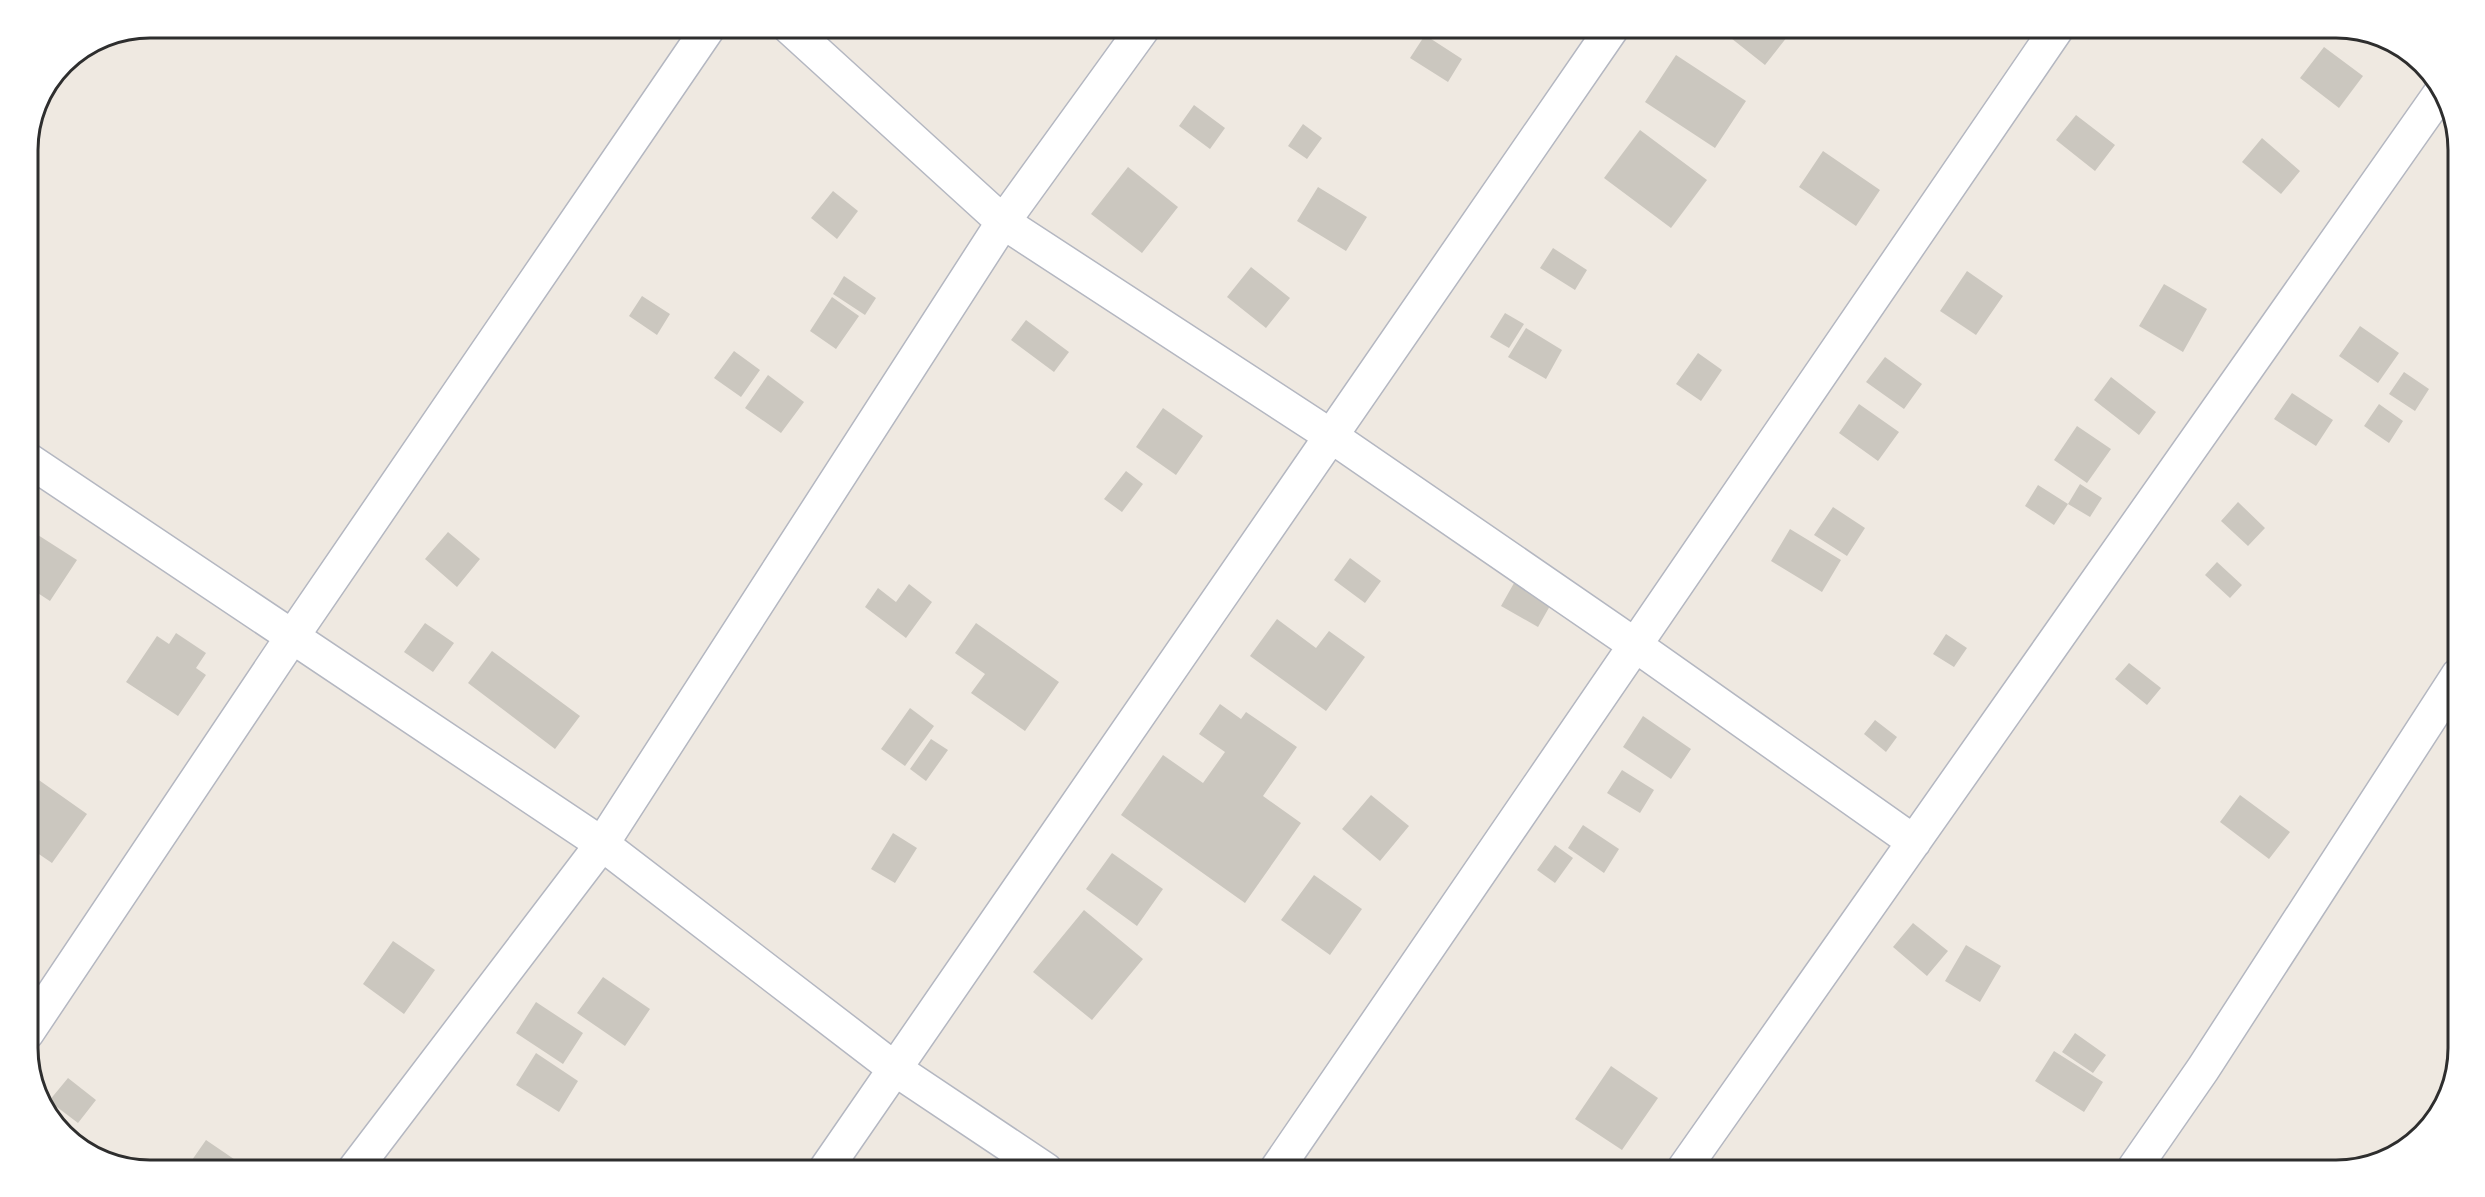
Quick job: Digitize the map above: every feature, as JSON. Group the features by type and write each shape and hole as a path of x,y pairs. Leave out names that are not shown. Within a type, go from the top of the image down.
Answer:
{"street":[{"path":"38,1018 292,637 701,38"},
{"path":"801,38 1003,222 1331,436 1635,645 1914,842"},
{"path":"362,1160 602,844 1003,222 1136,38"},
{"path":"832,1160 1605,38"},
{"path":"1283,1160 2050,38"},
{"path":"1690,1160 2436,99"},
{"path":"38,466 602,844 895,1069 1031,1160"},
{"path":"2140,1160 2203,1069 2448,691"}],"building":[{"path":"1423,38 1430,38 1462,59 1448,82 1410,58"},
{"path":"1731,38 1786,38 1765,65"},
{"path":"2324,47 2363,76 2339,108 2300,78"},
{"path":"1676,55 1746,101 1715,148 1645,102"},
{"path":"1194,105 1225,128 1210,149 1179,126"},
{"path":"2076,115 2115,145 2095,171 2056,140"},
{"path":"1303,124 1322,138 1307,159 1288,146"},
{"path":"1640,130 1707,180 1671,228 1604,178"},
{"path":"2262,138 2300,171 2281,194 2242,162"},
{"path":"1823,151 1880,190 1856,226 1799,187"},
{"path":"1128,167 1178,207 1142,253 1091,214"},
{"path":"1318,187 1367,217 1346,251 1297,221"},
{"path":"833,191 858,211 837,239 811,218"},
{"path":"1553,248 1587,270 1575,290 1540,268"},
{"path":"1251,267 1290,298 1266,328 1227,297"},
{"path":"1967,271 2003,296 1976,335 1940,311"},
{"path":"844,276 876,298 865,315 833,294"},
{"path":"2164,284 2207,309 2183,352 2139,326"},
{"path":"642,296 670,314 657,335 629,316"},
{"path":"832,297 859,316 836,349 810,331"},
{"path":"1505,313 1524,324 1509,348 1490,337"},
{"path":"1026,320 1069,352 1054,372 1011,340"},
{"path":"2360,326 2399,353 2378,383 2339,356"},
{"path":"1526,328 1562,350 1546,379 1508,357"},
{"path":"734,351 760,370 741,397 714,378"},
{"path":"1698,353 1722,370 1701,401 1676,384"},
{"path":"1885,357 1922,384 1904,409 1866,382"},
{"path":"2404,372 2429,389 2415,411 2389,394"},
{"path":"768,375 804,402 781,433 745,408"},
{"path":"2111,377 2156,412 2139,435 2094,400"},
{"path":"2292,393 2333,420 2316,446 2274,419"},
{"path":"1859,404 1899,432 1878,461 1839,433"},
{"path":"2379,404 2403,421 2389,443 2364,426"},
{"path":"1163,408 1203,436 1176,475 1136,447"},
{"path":"2077,426 2111,449 2087,483 2054,460"},
{"path":"1126,471 1143,484 1122,512 1104,499"},
{"path":"2080,484 2102,498 2090,517 2068,504"},
{"path":"2038,485 2068,504 2054,525 2025,506"},
{"path":"2238,502 2265,528 2248,546 2221,521"},
{"path":"1833,507 1865,528 1847,556 1814,535"},
{"path":"1790,529 1841,560 1822,592 1771,561"},
{"path":"448,532 480,559 457,587 425,559"},
{"path":"38,535 77,560 50,601 38,593"},
{"path":"1350,558 1381,581 1365,603 1334,580"},
{"path":"2217,562 2242,585 2230,598 2205,575"},
{"path":"1522,569 1559,590 1538,627 1501,606"},
{"path":"909,584 932,602 906,638 865,607 878,588 896,602"},
{"path":"1277,619 1316,648 1329,631 1365,657 1326,711 1250,656"},
{"path":"425,623 454,643 433,672 404,652"},
{"path":"976,623 1059,682 1025,731 971,693 985,674 955,653"},
{"path":"176,633 206,653 196,668 206,675 178,716 126,682 157,636 169,644"},
{"path":"1946,634 1967,648 1954,667 1933,654"},
{"path":"492,651 580,716 555,749 468,683"},
{"path":"2129,663 2161,688 2147,705 2115,679"},
{"path":"1220,704 1241,719 1246,712 1297,747 1263,796 1301,823 1245,903 1121,815 1163,755 1203,783 1225,752 1199,734"},
{"path":"910,708 934,726 905,766 881,749"},
{"path":"1643,716 1691,749 1671,779 1623,747"},
{"path":"1875,720 1897,737 1886,752 1864,734"},
{"path":"931,739 948,750 926,781 910,769"},
{"path":"1622,770 1654,790 1640,813 1607,793"},
{"path":"38,779 87,814 52,863 38,853"},
{"path":"1371,795 1409,826 1380,861 1342,829"},
{"path":"2240,795 2290,832 2269,859 2220,822"},
{"path":"1583,825 1619,849 1604,873 1568,848"},
{"path":"893,833 917,848 895,883 871,869"},
{"path":"1555,845 1573,858 1555,883 1537,870"},
{"path":"1112,853 1163,889 1137,926 1086,889"},
{"path":"1314,875 1362,909 1330,955 1281,920"},
{"path":"1084,910 1143,959 1092,1020 1033,972"},
{"path":"1913,923 1948,951 1927,976 1893,947"},
{"path":"393,941 435,970 404,1014 363,984"},
{"path":"1966,945 2001,966 1980,1002 1945,981"},
{"path":"603,977 650,1009 625,1046 577,1013"},
{"path":"536,1002 583,1033 563,1064 516,1033"},
{"path":"2075,1033 2106,1055 2093,1073 2062,1052"},
{"path":"2054,1051 2103,1082 2084,1112 2035,1081"},
{"path":"536,1053 578,1081 559,1112 516,1085"},
{"path":"1611,1066 1658,1098 1622,1150 1575,1119"},
{"path":"68,1078 96,1100 78,1123 50,1099"},
{"path":"206,1140 235,1160 192,1160"}]}
